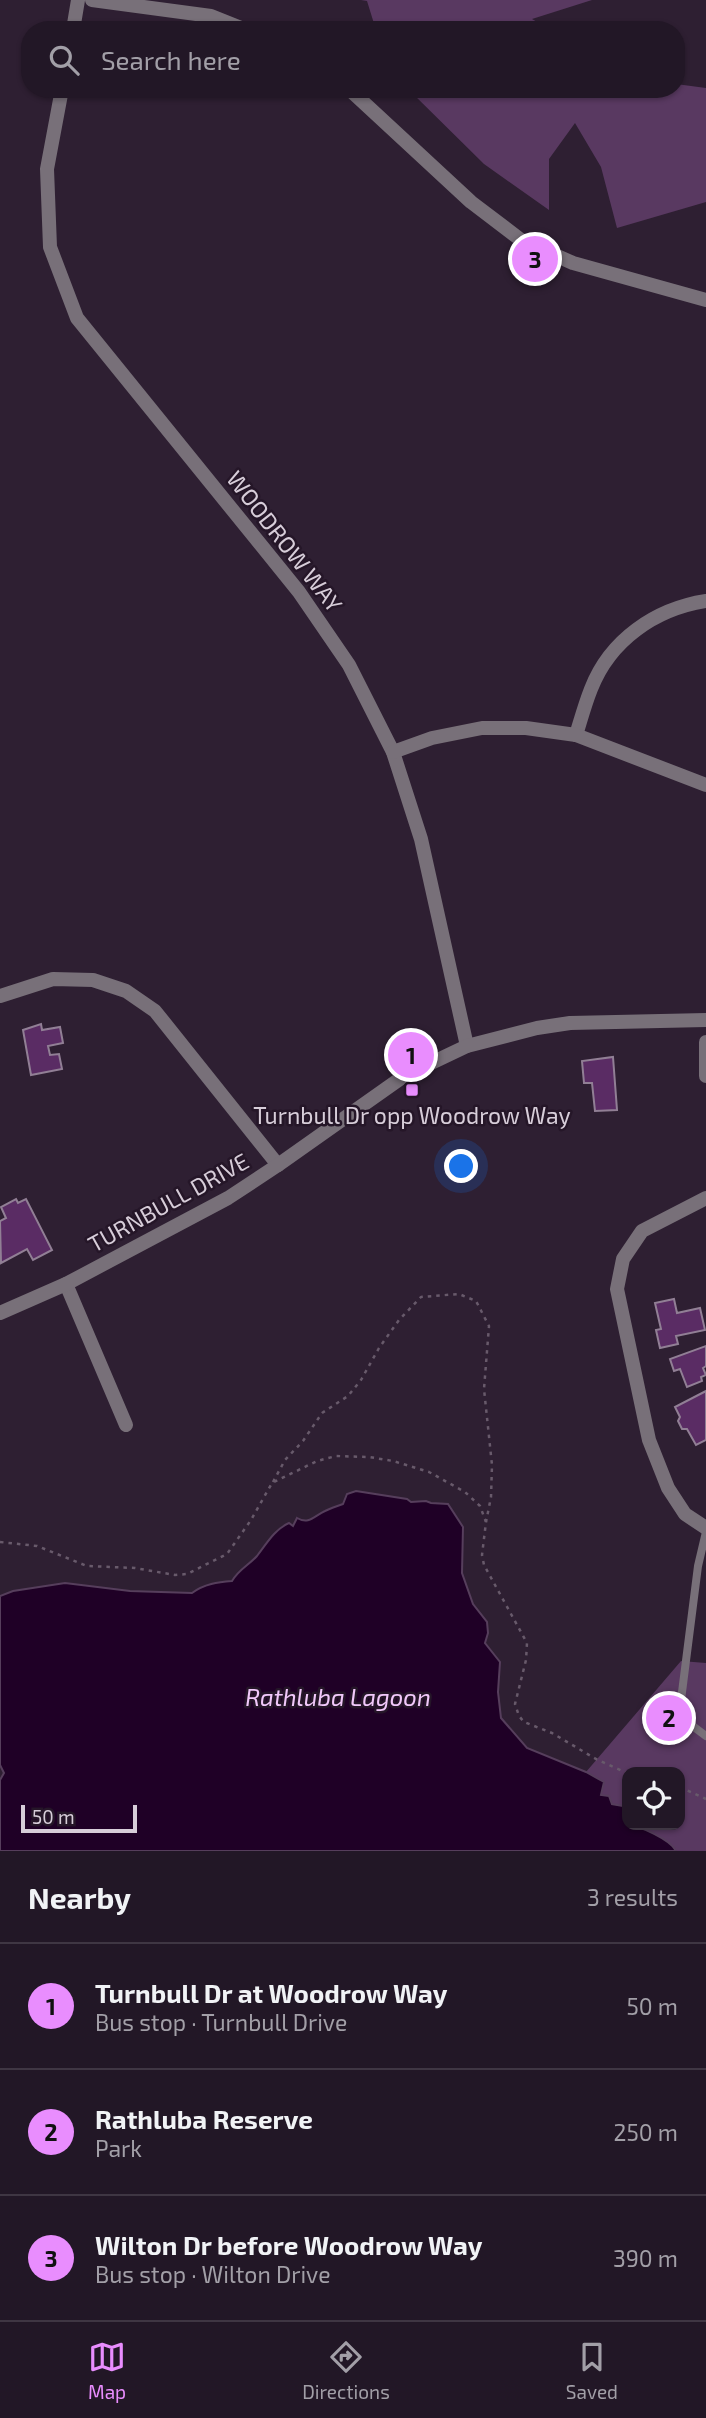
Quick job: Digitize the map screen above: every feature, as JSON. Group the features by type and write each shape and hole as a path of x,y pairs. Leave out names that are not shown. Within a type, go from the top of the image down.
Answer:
{"street":[{"path":"74,21 78,0"},
{"path":"92,0 211,16 224,21"},
{"name":"WOODROW WAY","path":"60,98 47,169 50,247 77,318 299,592 349,665 393,752 421,839 467,1046"},
{"path":"359,98 471,202 522,240 573,263 706,300"},
{"path":"576,735 592,686 613,650 642,624 686,604 706,601"},
{"path":"393,752 432,738 482,728 526,728 576,735 706,786"},
{"path":"0,996 52,978 93,980 126,991 155,1012 278,1165"},
{"name":"TURNBULL DRIVE","path":"0,1312 66,1284 228,1198 404,1076 467,1046 537,1028 570,1023 706,1020"},
{"path":"706,1042 706,1076"},
{"path":"706,1198 642,1231 623,1259 617,1289 649,1440 668,1488 685,1514 706,1530"},
{"path":"66,1284 127,1425"}],"lane":[{"path":"706,1530 698,1566 681,1700 686,1721 706,1736"}],"path":[{"path":"0,1542 37,1546 86,1566 135,1568 175,1575 187,1574 227,1555 251,1520 285,1460 303,1441 322,1413 348,1396 362,1380 392,1329 421,1297 459,1294 477,1301 489,1326 484,1389 492,1465 491,1497 482,1555 484,1565 527,1643 526,1660 515,1704 519,1716 524,1722 552,1733 622,1770"},
{"path":"272,1483 317,1461 337,1456 393,1461 444,1479 465,1492 480,1506 486,1522"},
{"path":"685,1789 706,1799"}],"shaded area":[{"path":"361,0 592,0 532,19 535,21 373,21 367,1"},
{"path":"685,85 706,88 706,202 617,228 601,167 575,123 549,159 549,210 484,164 417,98 685,98"},
{"path":"681,1661 706,1663 706,1851 676,1851 668,1842 644,1830 685,1830 685,1767 622,1767 622,1811 601,1795 604,1782 586,1772"}],"water":[{"name":"Rathluba Lagoon","path":"356,1491 407,1499 411,1502 448,1504 463,1527 462,1573 473,1604 487,1622 485,1643 500,1662 498,1692 501,1718 527,1748 604,1782 601,1795 609,1796 612,1804 622,1806 622,1830 644,1830 668,1842 676,1851 0,1851 0,1780 4,1773 0,1765 0,1596 13,1591 65,1583 130,1591 192,1593 211,1584 232,1581 284,1526 289,1523 293,1526 297,1518 308,1520 343,1504 347,1494"}],"building":[{"path":"41,1024 42,1030 60,1027 63,1043 48,1046 50,1055 59,1054 62,1069 31,1075 23,1030"},
{"path":"613,1057 617,1110 595,1111 592,1083 584,1083 582,1061"},
{"path":"16,1199 18,1203 26,1199 52,1250 33,1260 27,1249 1,1263 0,1221 6,1218 1,1207"},
{"path":"674,1299 677,1313 700,1308 705,1330 676,1336 678,1344 660,1348 656,1330 661,1329 655,1303"},
{"path":"706,1346 706,1366 703,1368 706,1375 701,1377 702,1381 687,1387 680,1369 674,1371 670,1359"},
{"path":"706,1391 706,1440 696,1445 687,1429 682,1429 675,1407"}],"place":[{"name":"Wilton Dr before Woodrow Way","path":"535,259"},
{"name":"Turnbull Dr at Woodrow Way","path":"411,1055"},
{"name":"Turnbull Dr opp Woodrow Way","path":"412,1090"},
{"name":"Rathluba Reserve","path":"669,1718"}]}
